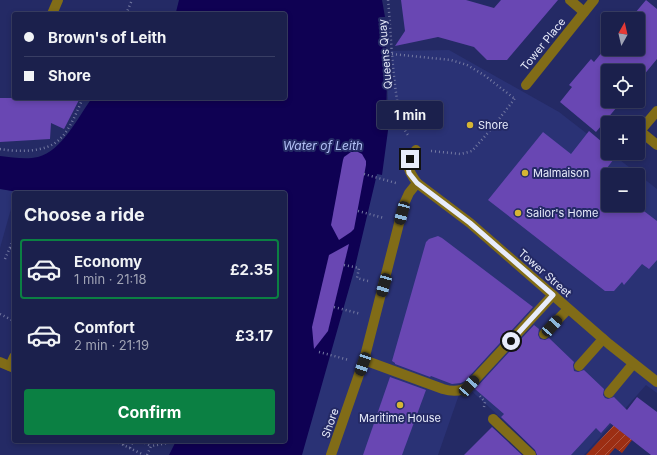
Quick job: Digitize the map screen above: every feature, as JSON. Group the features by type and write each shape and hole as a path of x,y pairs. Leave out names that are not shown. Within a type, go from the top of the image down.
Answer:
{"street":[{"path":"53,12 58,0"},
{"path":"570,0 584,12"},
{"name":"Tower Place","path":"526,84 594,0"},
{"path":"657,111 640,131 657,145"},
{"path":"415,186 409,173 408,166 410,159 416,150"},
{"name":"Shore","path":"331,455 364,362 406,198 415,186"},
{"name":"Tower Street","path":"415,186 470,223 603,339 657,382"},
{"path":"364,362 450,391 464,390 553,295"},
{"path":"544,334 568,309"},
{"path":"579,366 603,339"},
{"path":"0,362 12,364"},
{"path":"609,393 634,364"},
{"path":"493,419 531,455"}],"path":[{"path":"127,12 132,0"},
{"name":"Queens Quay","path":"388,0 394,84 401,120 406,134 411,138 416,150"},
{"path":"392,54 451,60 467,65 484,75 515,99"},
{"path":"416,150 460,154 472,150 492,128 526,84"},
{"path":"0,149 18,151 35,150 59,140 67,131 82,100"},
{"path":"364,174 415,186"},
{"path":"358,211 399,222"},
{"path":"5,259 12,243"},
{"path":"344,265 359,268 357,278 384,285"},
{"path":"334,307 375,317"},
{"path":"0,314 12,320"},
{"path":"319,352 364,362"},
{"path":"469,386 485,402 483,409 493,419"},
{"path":"119,443 146,455 151,446"},
{"path":"130,448 132,443"},
{"path":"144,443 151,446 168,443"}],"shaded area":[{"path":"449,50 559,112 601,145 601,160 620,160 630,168 601,168 601,212 645,212 645,180 657,189 657,393 646,385 584,455 541,455 463,383 438,455 291,455 389,123 386,51"},
{"path":"0,189 16,191 12,191 12,205 0,248"},
{"path":"615,424 632,440 622,453 615,448 609,455 586,455"}],"water":[{"name":"Water of Leith","path":"179,0 382,0 385,17 380,17 380,32 386,33 386,122 389,123 382,175 377,174 354,271 302,455 169,455 175,443 287,443 287,191 12,191 0,189 0,156 28,158 47,154 62,141 91,100 287,100 287,12 176,12"}],"building":[{"path":"401,0 466,0 494,8 501,0 558,0 507,60 487,60 474,47 438,37 395,46 405,31"},
{"path":"646,0 657,9 657,59 645,74 645,64 601,64 601,108 616,108 609,116 601,116 601,126 596,132 560,102 572,87 569,85 591,59 594,62 601,54 601,56 645,56 645,12 636,12"},
{"path":"0,98 12,98 12,100 79,100 64,129 51,123 50,139 0,142"},
{"path":"589,131 601,141 601,160 613,160 607,168 601,168 601,212 645,212 657,221 657,260 649,269 642,264 624,285 622,282 614,291 605,291 488,200 543,132 571,154"},
{"path":"351,152 358,152 362,154 366,161 366,165 354,229 339,240 331,225 343,160 344,157"},
{"path":"438,236 533,307 465,381 461,383 452,384 431,376 430,377 395,364 392,361 426,242 429,239"},
{"path":"349,244 328,331 314,349 312,327 329,255"},
{"path":"534,325 539,329 538,335 540,339 545,340 549,338 574,362 574,371 578,372 584,370 604,389 603,395 605,398 608,399 614,397 627,410 637,397 657,412 657,455 651,455 610,423 601,433 596,428 571,455 537,455 535,450 501,417 504,414 475,389"},
{"name":"Maritime House","path":"390,377 426,390 402,455 363,455"},
{"path":"492,427 522,455 464,455"}],"place":[{"name":"Shore","path":"470,125"},
{"name":"Malmaison","path":"525,173"},
{"name":"Sailor's Home","path":"518,213"},
{"name":"Maritime House","path":"400,405"}],"route":[{"path":"410,159 408,166 409,173 417,183 470,223 553,295 511,341"}]}
